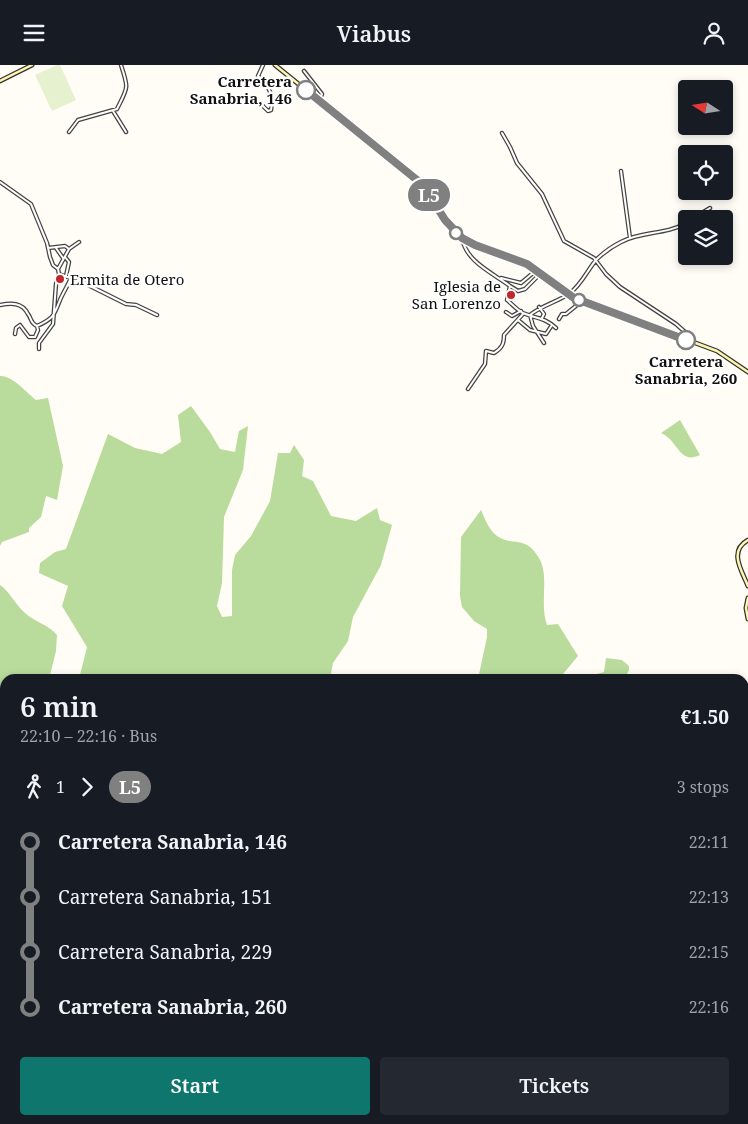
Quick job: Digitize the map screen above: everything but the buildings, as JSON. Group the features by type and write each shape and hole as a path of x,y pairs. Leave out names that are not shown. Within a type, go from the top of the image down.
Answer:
{"street":[{"path":"0,81 30,65"},
{"path":"69,132 78,120 117,109 127,90 121,65"},
{"path":"263,65 258,76 267,84 273,103 271,110 268,111 263,106"},
{"path":"274,65 425,188 445,220 462,238 475,245 518,259 582,301 717,351 748,372"},
{"path":"304,71 322,93 319,101"},
{"path":"113,111 126,132"},
{"path":"502,133 517,163 542,194 564,241 594,258 595,262 620,287 682,329 688,341"},
{"path":"621,171 630,238"},
{"path":"0,182 31,204 52,262 58,269 59,274 56,284 52,327 39,343 39,349"},
{"path":"530,315 539,307 569,294 576,288 595,262 614,246 630,238 678,228"},
{"path":"462,238 466,249 476,263 518,291 525,289 540,275"},
{"path":"58,269 69,249 78,242"},
{"path":"47,249 65,246 69,249"},
{"path":"56,248 69,262 66,275"},
{"path":"498,277 515,283 521,283 534,273 540,275"},
{"path":"59,274 66,275 126,304 136,305 157,315"},
{"path":"37,327 46,323 54,316 71,278"},
{"path":"515,283 511,287 506,300 522,312 542,318 556,328"},
{"path":"560,319 562,314 566,314 582,301"},
{"path":"0,305 13,303 24,308 29,314 32,324 37,327"},
{"path":"539,307 544,314 542,318"},
{"path":"506,312 512,316 522,312"},
{"path":"468,389 485,364 486,351 494,353 500,349 504,335 518,320 522,312"},
{"path":"530,315 533,326 544,343"},
{"path":"518,320 530,330 546,334 552,325"},
{"path":"16,334 16,328 20,325 29,337 35,337 38,330 37,327"},
{"path":"748,541 740,547 737,553 737,558 748,586"},
{"path":"748,598 746,608 748,619"}],"green space":[{"path":"60,65 76,100 52,111 35,75"},
{"path":"0,376 5,376 14,381 36,400 48,398 63,466 57,500 46,496 41,517 29,528 29,532 2,542 0,546"},
{"path":"191,406 220,449 235,452 239,431 248,426 243,470 224,517 222,583 217,606 222,617 232,616 232,570 235,555 251,536 270,501 278,453 290,453 294,445 304,460 302,476 313,481 331,516 356,521 377,508 380,520 392,525 381,565 353,617 348,641 333,663 331,674 80,674 87,647 62,606 68,586 39,573 40,563 55,552 66,549 108,434 135,448 162,454 181,442 178,415"},
{"path":"680,420 700,455 688,457 683,455 672,441 661,433"},
{"path":"481,510 489,528 494,534 508,541 524,543 534,551 539,558 544,573 544,607 547,625 558,624 578,656 563,674 479,674 487,629 474,621 462,607 460,596 461,537"},
{"path":"0,585 24,612 57,635 56,651 50,674 0,674"},
{"path":"606,658 622,660 629,666 627,674 597,674 604,672"}],"bus line":[{"name":"L5","path":"306,90 417,180 425,188 445,220 462,238 475,245 518,259 574,298 686,340"}],"place":[{"name":"Carretera Sanabria, 146","path":"306,90"},
{"name":"Ermita de Otero","path":"60,279"},
{"name":"Iglesia de San Lorenzo","path":"511,295"},
{"name":"Carretera Sanabria, 260","path":"686,340"}]}
